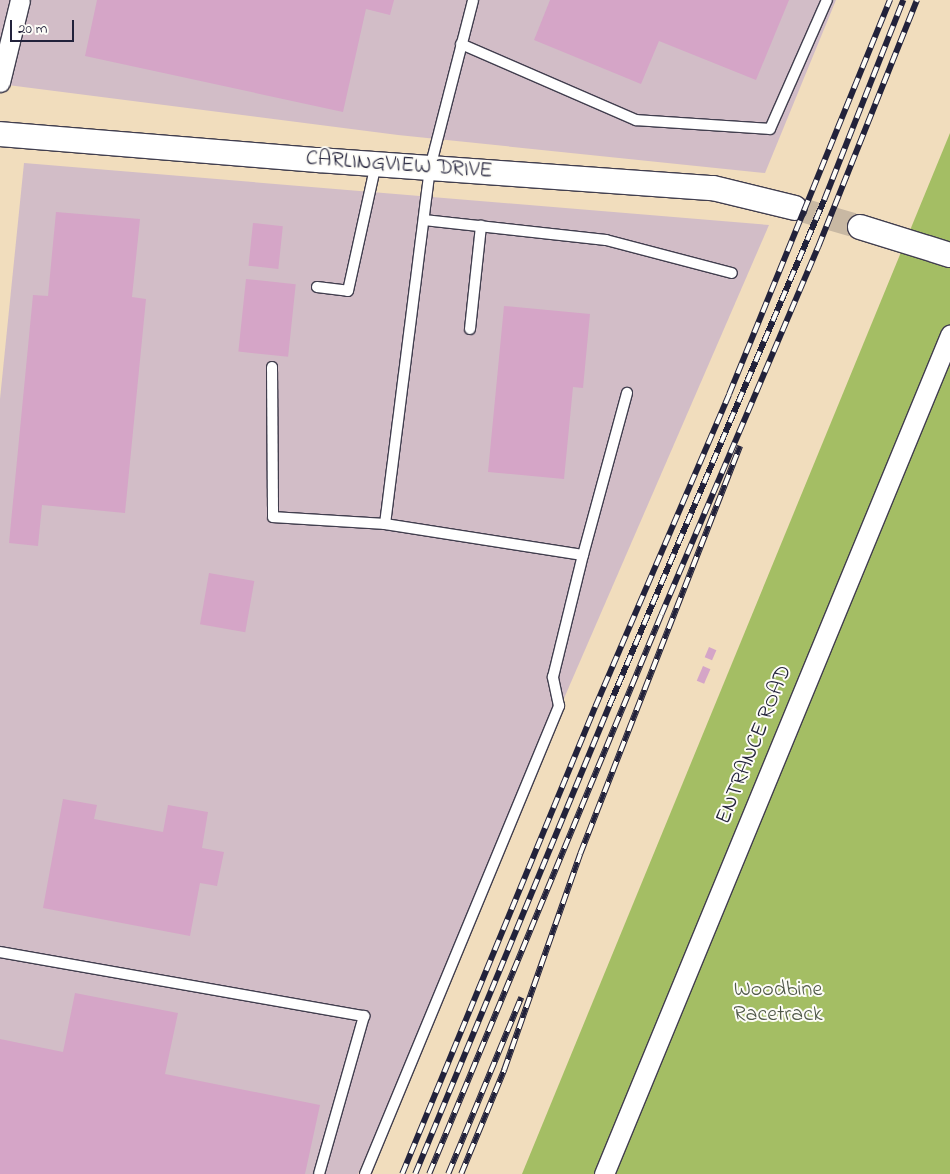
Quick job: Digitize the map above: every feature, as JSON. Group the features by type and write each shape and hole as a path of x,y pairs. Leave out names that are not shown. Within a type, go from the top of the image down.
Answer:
{"street":[{"path":"0,82 20,0"},
{"name":"CARLINGVIEW DRIVE","path":"0,134 376,164 713,188 796,208"},
{"path":"860,227 950,255"},
{"name":"ENTRANCE ROAD","path":"604,1174 950,335"}],"lane":[{"path":"385,524 430,168 473,0"},
{"path":"462,44 636,120 770,129 827,0"},
{"path":"316,287 348,291 376,164"},
{"path":"424,220 606,240 732,273"},
{"path":"470,329 480,226"},
{"path":"272,367 273,517 385,524 583,555"},
{"path":"365,1174 559,706 553,677 583,555 627,393"},
{"path":"0,952 364,1016 319,1174"}],"shaded area":[{"path":"0,0 836,0 765,173 398,135 0,84"},
{"path":"24,163 769,225 358,1174 0,1174 0,399"}],"green space":[{"name":"Woodbine Racetrack","path":"950,133 950,1174 522,1174"}],"building":[{"path":"97,0 394,0 390,15 366,9 343,112 85,56"},
{"path":"550,0 789,0 756,80 659,41 641,84 534,40"},
{"path":"56,212 140,219 132,297 146,299 125,513 42,505 38,546 9,543 33,295 48,296"},
{"path":"253,223 283,226 278,269 249,266"},
{"path":"246,279 296,284 288,357 238,352"},
{"path":"504,306 590,314 583,388 573,387 564,479 488,472"},
{"path":"209,573 254,581 245,632 200,624"},
{"path":"709,647 716,650 712,660 705,657"},
{"path":"703,666 710,669 704,684 697,681"},
{"path":"63,799 97,805 94,819 163,832 168,805 208,812 202,848 224,852 217,886 200,883 190,936 43,908"},
{"path":"75,993 178,1013 165,1074 320,1105 305,1174 0,1174 0,1039 63,1052"}],"tunnel":[{"path":"795,208 860,227"}],"railway":[{"path":"402,1174 595,707 729,394 890,0"},
{"path":"415,1174 609,706 824,200 903,0"},
{"path":"429,1174 661,615 818,247 917,0"},
{"path":"461,1174 504,1070 580,854 740,446"},
{"path":"448,1174 521,998"}]}
